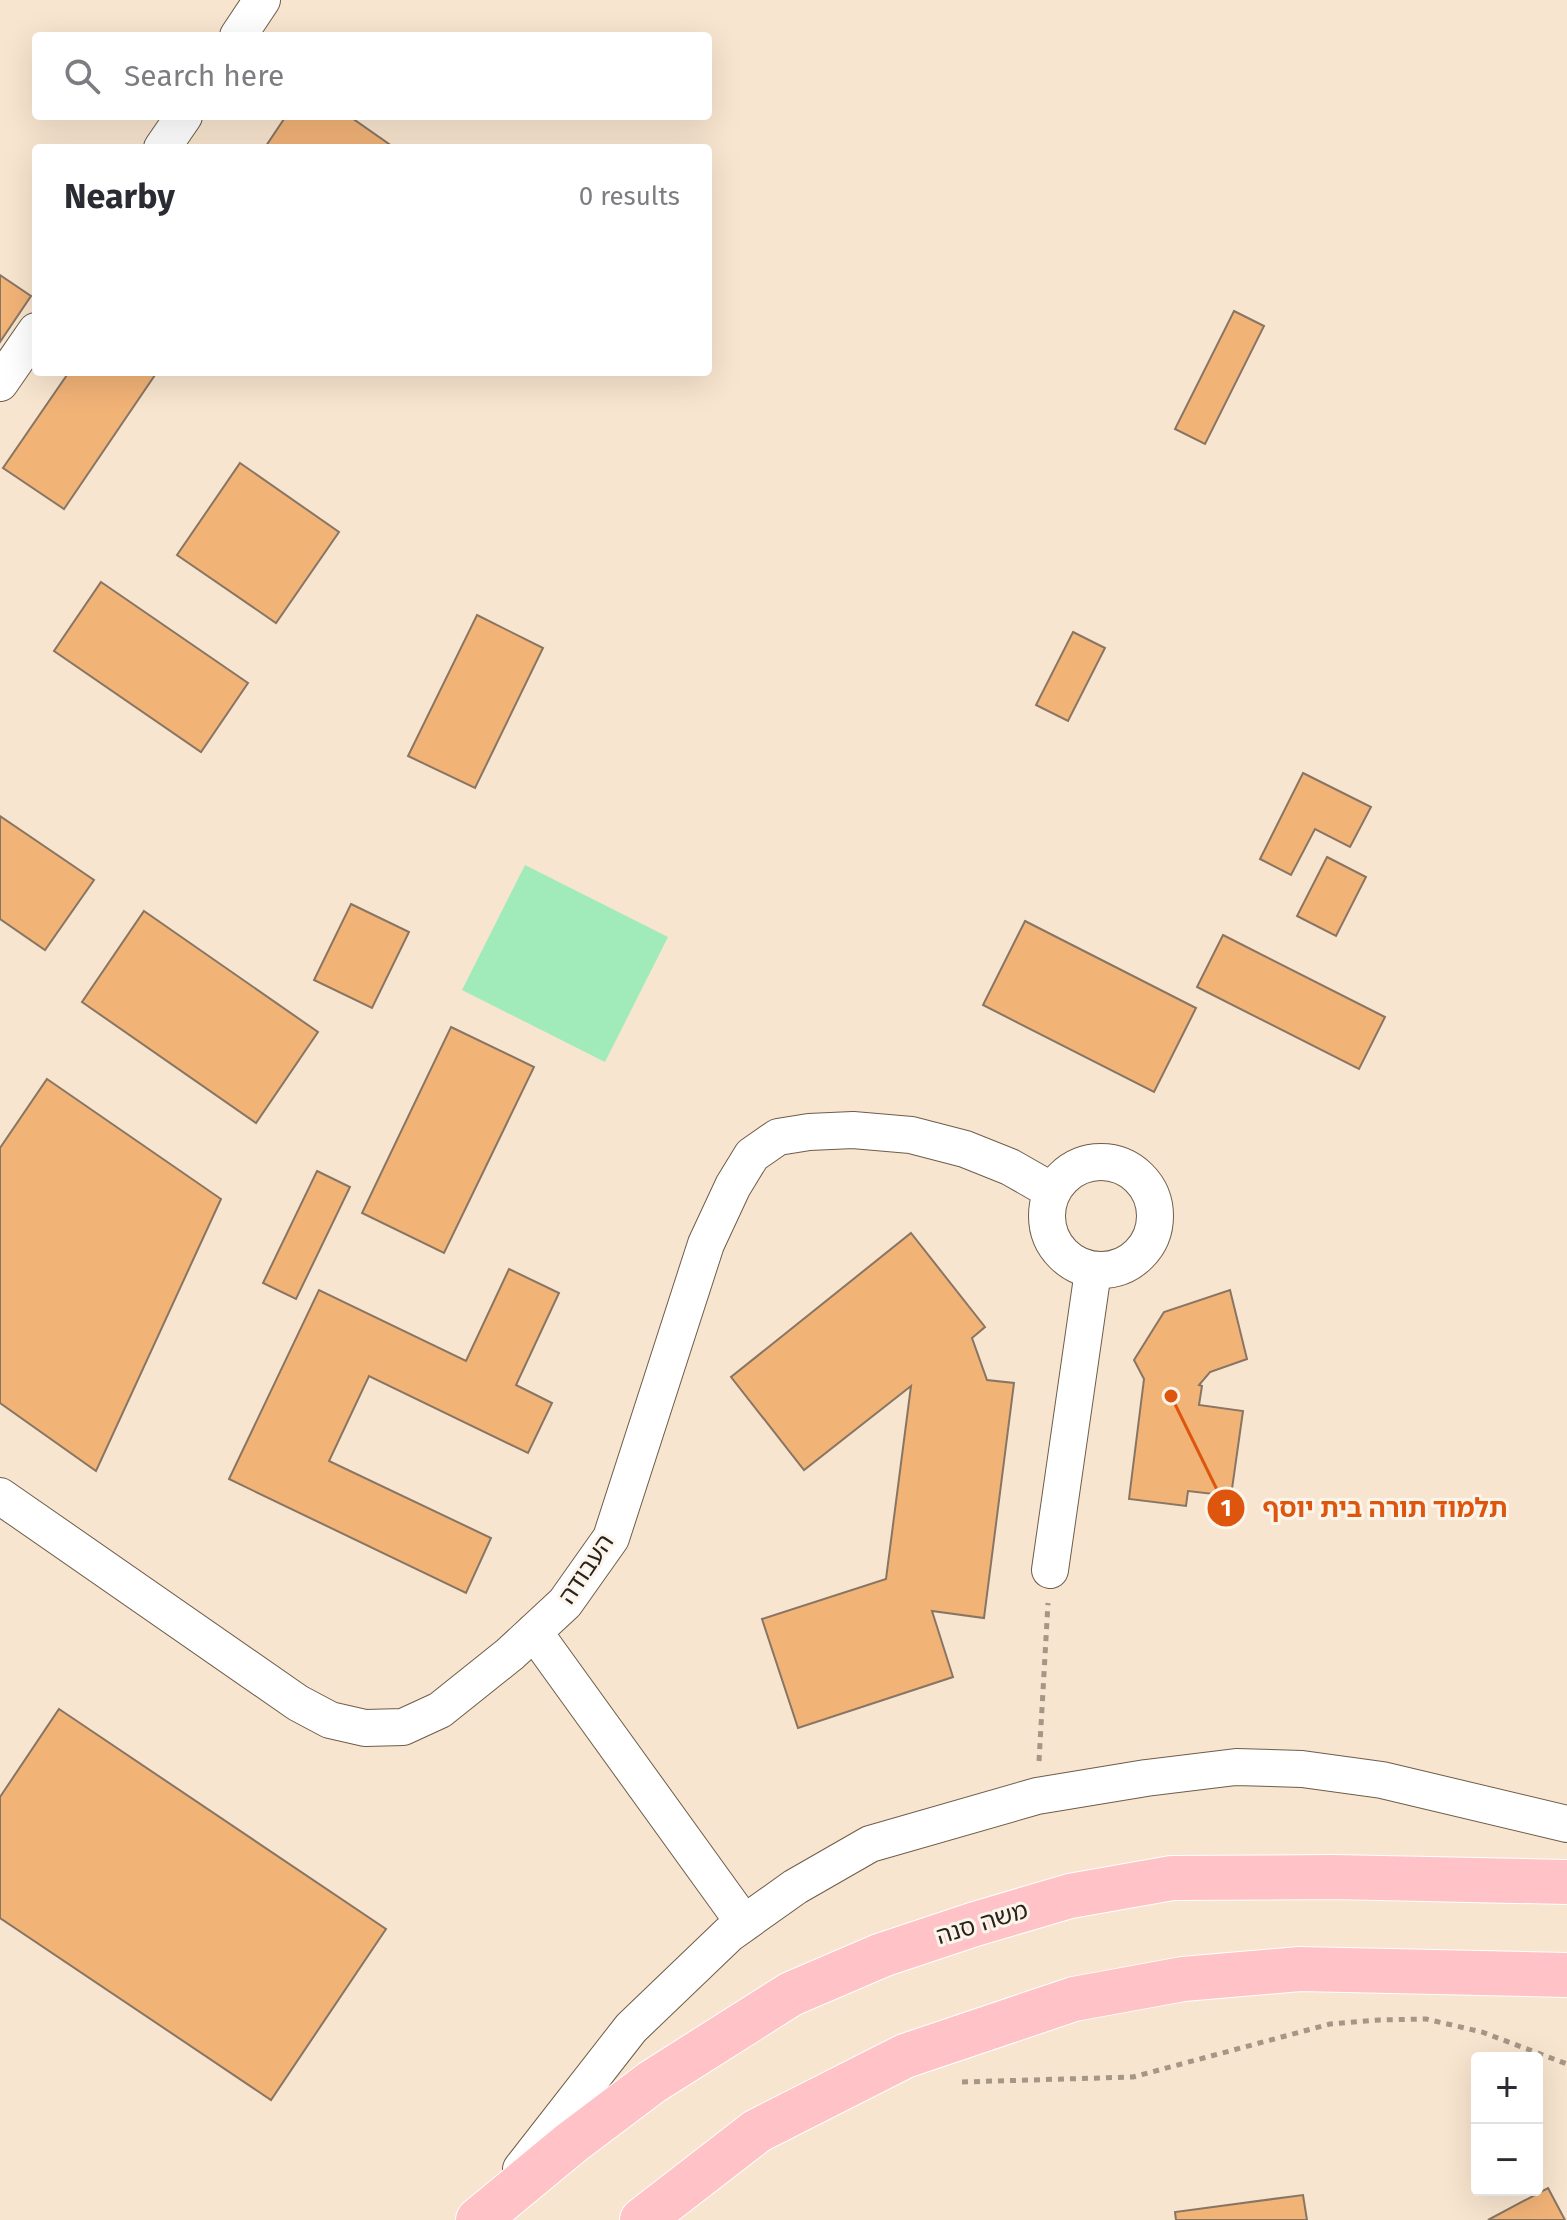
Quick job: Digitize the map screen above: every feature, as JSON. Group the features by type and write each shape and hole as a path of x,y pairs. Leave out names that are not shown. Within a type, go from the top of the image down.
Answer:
{"main road":[{"name":"משה סנה","path":"484,2214 652,2082 791,1994 882,1955 975,1924 1070,1896 1172,1878 1333,1877 1567,1882"},
{"path":"642,2220 757,2131 905,2056 1074,1999 1183,1979 1300,1969 1567,1975"}],"street":[{"path":"241,32 262,0"},
{"path":"165,144 181,120"},
{"path":"0,383 32,337"},
{"name":"העבודה","path":"0,1496 298,1703 330,1720 365,1728 403,1727 440,1710 534,1632 565,1603 611,1538 706,1244 733,1186 752,1155 778,1137 809,1132 853,1130 911,1135 980,1155 1010,1167 1052,1191"},
{"path":"1096,1161 1114,1163 1131,1170 1144,1183 1153,1199 1156,1217 1152,1235 1143,1251 1129,1263 1112,1270 1093,1271 1070,1260 1052,1242 1047,1225 1047,1208 1052,1191 1063,1176 1078,1166 1096,1161"},
{"path":"1050,1570 1093,1271"},
{"path":"534,1632 744,1923"},
{"path":"484,2214 631,2028 729,1934 795,1887 870,1844 1037,1796 1236,1767 1302,1769 1382,1780 1567,1824"}],"path":[{"path":"1037,1796 1050,1570"},
{"path":"958,2082 1133,2077 1330,2024 1379,2020 1426,2019 1482,2032 1567,2064"}],"green space":[{"path":"525,865 668,937 605,1062 462,990"}],"building":[{"path":"283,120 355,120 389,144 267,144"},
{"path":"0,275 31,296 0,342"},
{"path":"1234,311 1264,326 1205,444 1175,429"},
{"path":"66,376 154,376 64,509 3,468"},
{"path":"240,463 339,532 276,623 177,555"},
{"path":"101,582 248,683 201,752 54,651"},
{"path":"477,615 543,648 475,788 408,756"},
{"path":"1073,632 1105,648 1068,721 1036,705"},
{"path":"1303,773 1371,807 1350,847 1315,829 1291,875 1260,859"},
{"path":"0,816 94,880 45,950 0,919"},
{"path":"1327,857 1366,877 1336,936 1297,916"},
{"path":"351,904 409,932 372,1008 314,980"},
{"path":"144,911 318,1032 256,1123 82,1002"},
{"path":"1025,921 1196,1008 1154,1092 983,1005"},
{"path":"1223,935 1385,1017 1359,1069 1197,987"},
{"path":"451,1027 534,1067 444,1253 362,1213"},
{"path":"47,1079 221,1199 96,1471 0,1403 0,1148"},
{"path":"317,1171 350,1187 296,1299 263,1283"},
{"path":"911,1233 985,1327 972,1338 987,1380 1014,1383 984,1618 932,1611 953,1677 798,1728 762,1619 886,1579 911,1386 804,1470 731,1377"},
{"path":"509,1269 559,1293 516,1385 552,1403 528,1453 369,1376 329,1461 491,1538 466,1593 229,1479 319,1290 466,1361"},
{"path":"1230,1290 1247,1359 1210,1372 1199,1385 1202,1386 1199,1405 1243,1411 1231,1496 1188,1491 1186,1506 1129,1499 1144,1379 1134,1360 1164,1312"},
{"path":"59,1709 386,1929 271,2100 0,1918 0,1797"},
{"path":"1548,2188 1565,2220 1488,2220 1533,2196 1543,2196 1543,2191"},
{"path":"1303,2195 1307,2220 1176,2220 1175,2212"}],"place":[{"name":"תלמוד תורה בית יוסף","path":"1171,1396"}]}
